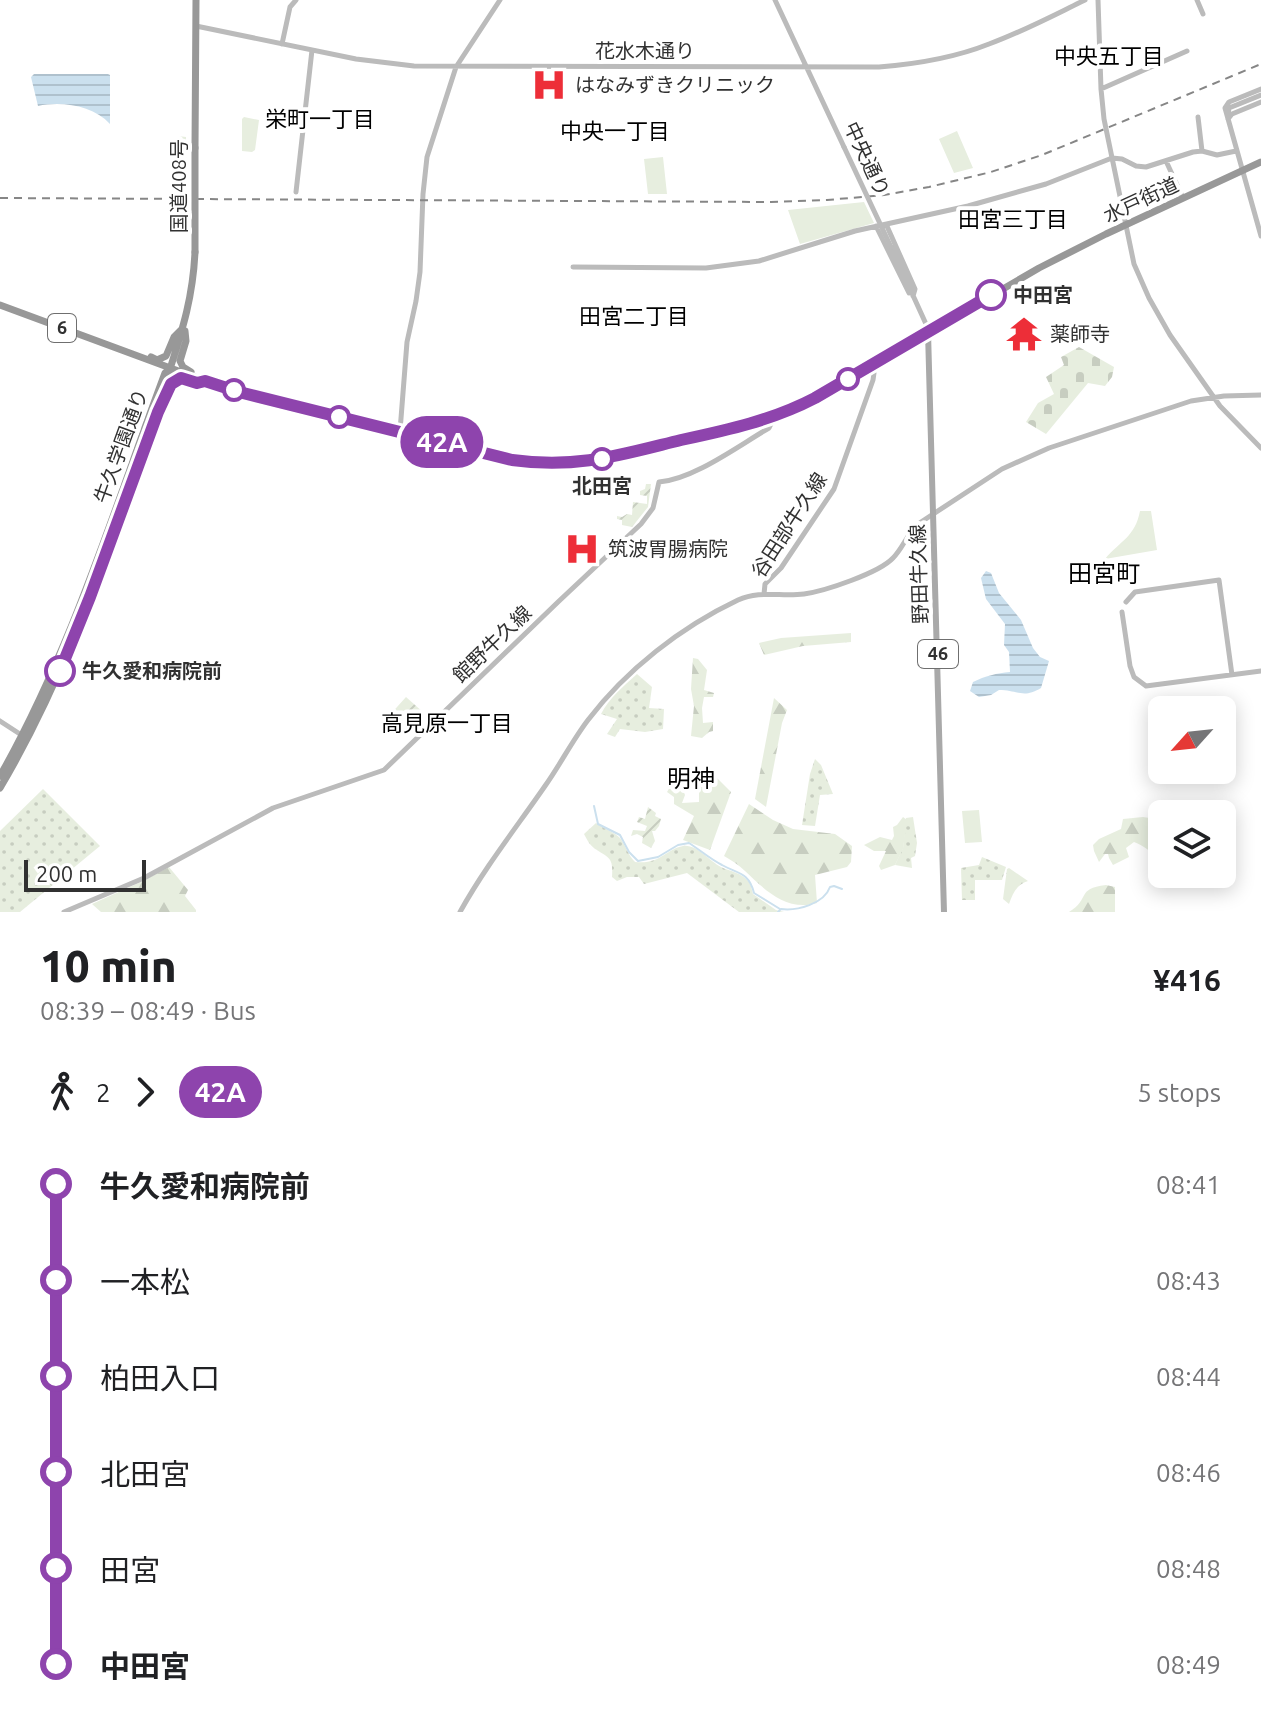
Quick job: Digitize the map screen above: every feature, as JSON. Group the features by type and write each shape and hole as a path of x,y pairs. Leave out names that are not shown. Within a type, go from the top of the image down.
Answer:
{"highway":[{"name":"国道408号","path":"170,369 185,325 195,252 196,0"},
{"name":"水戸街道","path":"0,305 239,392 512,460 569,463 606,458 772,417 803,404 1039,268 1261,162"},
{"path":"136,356 157,360 166,356 174,337 185,325"},
{"path":"155,410 173,381 181,378 197,383 205,381 200,375 185,369 180,361 186,341 185,325"},
{"path":"124,351 157,371 159,378 151,400 155,410"},
{"name":"牛久学園通り","path":"0,788 56,666 155,410 165,373 170,369"},
{"name":"牛久学園通り","path":"0,776 25,738"}],"main road":[{"name":"野田牛久線","path":"928,332 944,912"}],"street":[{"path":"282,44 290,7 296,0"},
{"path":"400,432 407,342 420,272 427,157 456,67 500,0"},
{"name":"中央通り","path":"775,0 928,332"},
{"name":"花水木通り","path":"196,26 395,64 456,67 891,66 949,57 990,44 1085,0"},
{"path":"1098,0 1104,122 1131,253 1149,298 1170,335 1220,406 1261,448"},
{"path":"1197,0 1203,14"},
{"path":"296,192 312,50"},
{"path":"1101,89 1187,51"},
{"path":"1261,89 1227,103 1225,108 1261,236"},
{"path":"1228,120 1229,108 1261,95"},
{"path":"1228,120 1232,114 1261,102"},
{"path":"1198,117 1202,151"},
{"path":"573,267 706,268 759,261 819,241 1046,184 1112,158 1142,167 1182,154 1202,151 1217,155 1236,151"},
{"path":"1166,161 1183,198"},
{"path":"876,226 908,293 913,296 915,289 886,224"},
{"name":"谷田部牛久線","path":"460,912 504,842 589,720 613,691 645,661 683,633 734,602 764,594 765,584 781,568 834,489 873,380 872,365"},
{"path":"764,594 811,593 878,570 893,558 913,529 1002,469 1041,451 1174,405 1214,397 1261,395"},
{"name":"館野牛久線","path":"64,912 144,878 273,808 383,771 642,523 655,504 659,482 695,471 769,428 772,417"},
{"path":"1126,602 1135,592 1219,580 1232,675"},
{"path":"1122,612 1130,666 1134,677 1146,686 1261,671"},
{"path":"0,721 25,738"}],"green space":[{"path":"244,117 259,120 255,150 252,152 242,151"},
{"path":"957,131 973,168 954,173 939,139"},
{"path":"178,136 186,137 187,186 184,189 176,187"},
{"path":"663,157 667,194 648,194 644,159"},
{"path":"864,202 874,223 800,244 788,210"},
{"path":"1079,347 1114,367 1112,377 1105,386 1088,383 1046,434 1026,422 1038,403 1054,394 1046,377 1064,365 1061,357"},
{"path":"646,484 651,484 648,507 632,527 622,525 622,520 617,516 632,515 633,502 647,504 647,496 640,495"},
{"path":"1140,511 1151,511 1157,550 1105,559 1131,533"},
{"path":"851,633 851,642 803,646 764,655 759,643 781,638"},
{"path":"693,658 698,659 707,670 704,690 714,693 713,697 704,697 702,708 703,723 713,722 713,731 702,738 691,736"},
{"path":"637,674 652,687 649,708 664,709 663,729 645,732 620,729 615,737 607,734 617,719 601,714 604,708"},
{"path":"406,697 433,721 421,732 405,718 393,720 388,717"},
{"path":"774,698 787,710 766,807 755,799"},
{"path":"815,759 821,765 833,794 820,795 815,826 802,825 810,774"},
{"path":"694,771 698,776 713,774 731,792 710,850 683,840 694,816 674,804 674,797 667,792 674,786 683,790 682,803 699,802 699,789 691,784 685,786 682,778"},
{"path":"43,789 100,846 20,912 0,912 0,831"},
{"path":"749,804 793,829 835,834 852,846 851,862 847,867 815,875 817,903 795,904 776,897 724,856"},
{"path":"648,807 661,819 659,826 652,831 655,841 651,848 642,843 643,837 637,834 631,836 633,830 645,831 647,826 637,822 639,817 645,819"},
{"path":"979,810 982,842 965,843 962,811"},
{"path":"903,817 907,820 903,849 895,865 881,870 879,866 886,851 874,851 864,845 880,837 892,840 893,827"},
{"path":"913,817 917,843 915,856 911,858 912,868 895,865 903,848 906,818"},
{"path":"1148,818 1148,849 1134,842 1126,848 1129,857 1113,865 1108,854 1105,854 1099,862 1093,845 1121,829 1123,819"},
{"path":"596,823 620,838 635,862 657,859 683,846 698,850 721,867 743,876 750,883 753,894 784,912 739,912 687,873 644,884 639,877 617,881 612,877 610,860 593,847 584,834"},
{"path":"982,857 1006,867 1002,880 975,880 975,900 962,900 961,868 979,865"},
{"path":"169,867 188,890 185,896 196,912 101,912 92,904 143,881"},
{"path":"1009,868 1028,881 1016,890 1009,904 1003,899"},
{"path":"1106,885 1115,887 1115,912 1069,912 1090,889"}],"water":[{"path":"34,74 110,75 110,124 95,112 76,106 38,106 31,77"},
{"path":"986,571 991,573 999,593 1021,620 1033,648 1040,657 1049,661 1041,688 1035,691 999,690 979,697 970,691 973,682 1010,672 1009,652 1004,645 1005,624 986,599 981,578"}],"waterway":[{"path":"594,806 598,824 620,835 638,861 658,857 678,845 689,843 718,863 742,874 754,893 780,909"},
{"path":"778,912 816,902 830,887 842,889"}],"railway":[{"path":"0,198 771,202 884,195 991,172 1042,155 1261,64"}],"bus line":[{"name":"42A","path":"60,671 158,412 173,381 183,378 197,383 205,381 512,460 554,464 580,462 740,427 787,412 991,295"}],"place":[{"name":"はなみずきクリニック","path":"549,85"},
{"name":"中田宮","path":"991,295"},
{"name":"薬師寺","path":"1024,334"},
{"name":"北田宮","path":"602,459"},
{"name":"筑波胃腸病院","path":"582,549"},
{"name":"牛久愛和病院前","path":"60,671"}],"district":[{"name":"中央五丁目","path":"1109,56"},
{"name":"栄町一丁目","path":"320,119"},
{"name":"中央一丁目","path":"615,131"},
{"name":"田宮三丁目","path":"1013,219"},
{"name":"田宮二丁目","path":"634,316"},
{"name":"田宮町","path":"1104,574"},
{"name":"高見原一丁目","path":"447,723"},
{"name":"明神","path":"691,779"}]}
